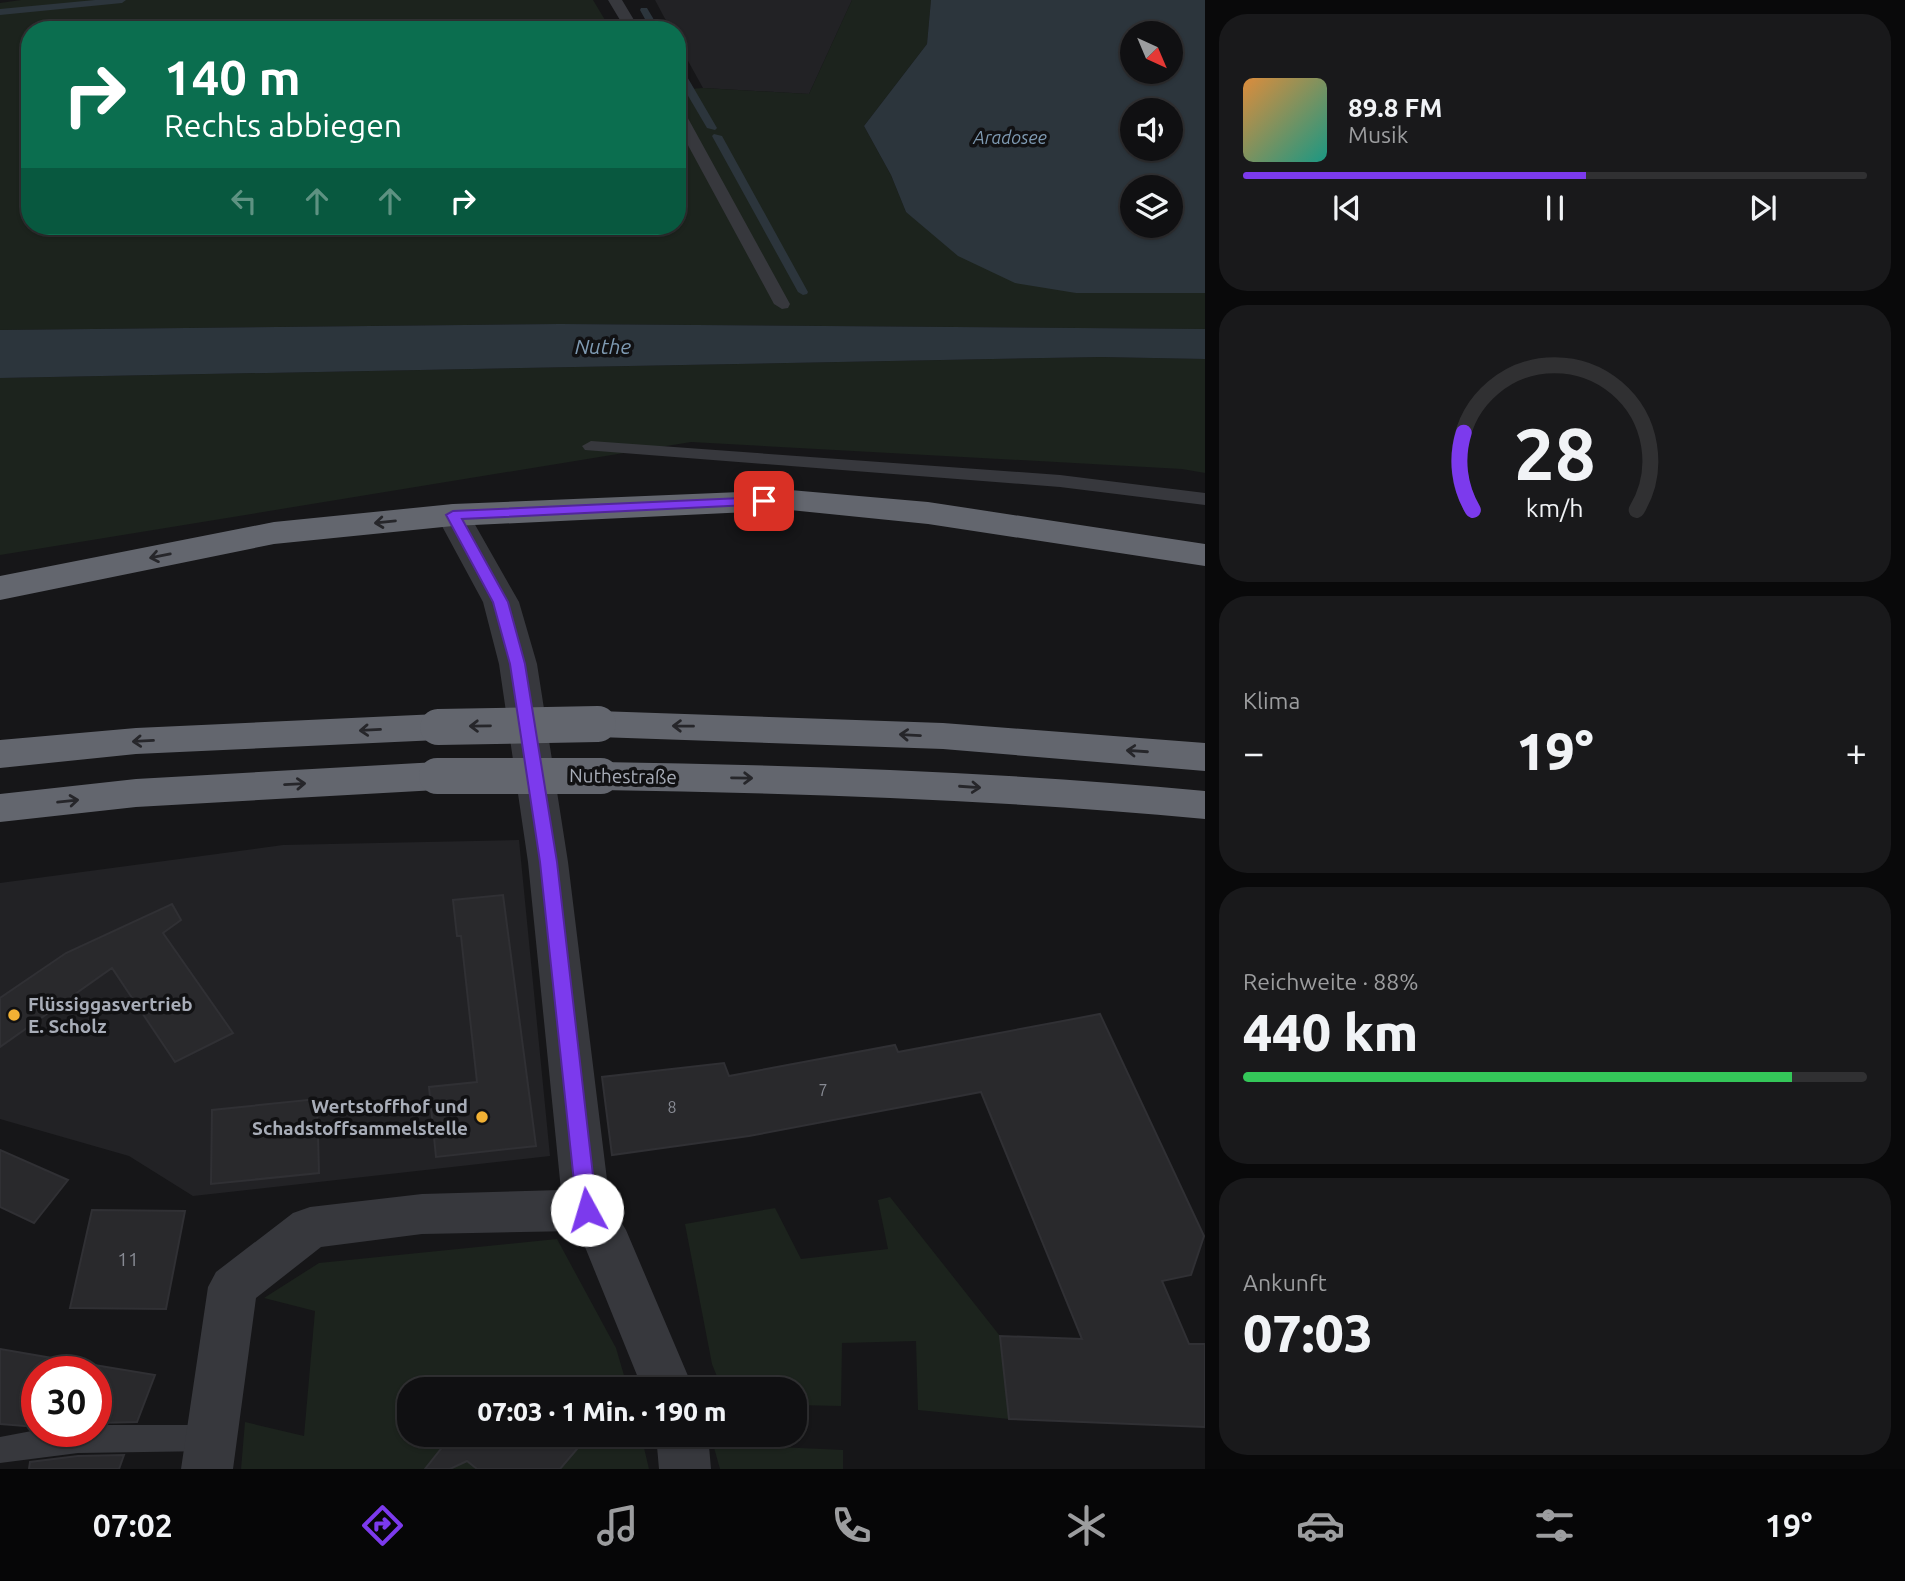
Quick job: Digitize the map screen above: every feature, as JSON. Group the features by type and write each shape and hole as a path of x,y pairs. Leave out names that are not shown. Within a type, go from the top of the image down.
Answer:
{"highway":[{"path":"0,588 274,533 453,515 790,500 928,513 1205,555"},
{"path":"0,754 136,741 438,727 598,724 943,736 1205,757"},
{"name":"Nuthestraße","path":"0,808 136,793 438,776 855,780 1121,796 1205,805"}],"street":[{"path":"453,515 501,602 518,664 548,862 587,1210 602,1230 664,1377"},
{"path":"209,1453 233,1287 310,1228 422,1214 587,1210"},
{"path":"683,1447 685,1469"}],"lane":[{"path":"615,0 628,21"},
{"path":"686,128 782,304"},
{"path":"592,446 1060,481 1205,499"},
{"path":"0,1450 20,1445 118,1439 209,1453"}],"shaded area":[{"path":"21,0 593,0 606,21 21,21 21,235 686,235 686,89 809,94 852,0 931,0 927,44 864,126 891,175 906,212 1076,293 1205,293 1205,329 560,324 0,330 0,3"},
{"path":"655,0 852,0 809,94 703,88 686,57 686,21 666,21"},
{"path":"1101,357 1205,359 1205,473 1182,469 691,442 0,555 0,378"},
{"path":"519,840 550,1156 193,1196 129,1156 0,1119 0,883 283,845"},
{"path":"890,1197 1000,1336 1009,1419 918,1410 916,1341 842,1343 841,1406 807,1405 807,1377 717,1377 712,1364 685,1224 775,1208 801,1259 888,1249 878,1200"},
{"path":"557,1239 616,1348 624,1377 397,1377 397,1447 644,1447 649,1469 241,1469 245,1422 304,1436 315,1311 264,1298 319,1263"},
{"path":"714,1447 843,1450 843,1469 720,1469"}],"water":[{"name":"Aradosee","path":"931,0 1205,0 1205,293 1076,293 1015,283 958,256 906,212 891,175 864,126 927,44"},
{"name":"Nuthe","path":"560,324 1205,329 1205,359 1101,357 0,378 0,330"}],"building":[{"path":"503,895 536,1146 436,1157 429,1087 477,1082 461,936 457,936 453,900"},
{"path":"172,904 181,920 163,933 233,1033 175,1062 112,968 0,1047 0,998 66,953"},
{"path":"1100,1014 1204,1236 1191,1275 1162,1281 1189,1344 1205,1344 1205,1427 1009,1419 1000,1336 1082,1339 981,1092 749,1136 612,1155 602,1077 724,1063 729,1076 895,1045 898,1052"},
{"path":"317,1099 319,1173 211,1184 212,1110"},
{"path":"0,1150 68,1180 34,1223 0,1207"},
{"path":"92,1210 185,1211 166,1309 70,1308"},
{"path":"0,1349 42,1356 21,1356 21,1426 0,1424"},
{"path":"112,1368 155,1375 137,1422 112,1423"},
{"path":"442,1447 579,1447 560,1469 477,1469 467,1461 450,1469 425,1469"},
{"path":"124,1455 119,1469 29,1469 30,1462 78,1456"}],"waterway":[{"path":"0,12 122,0"},
{"path":"644,10 651,21"},
{"path":"686,83 712,128"},
{"path":"717,136 803,292"}],"place":[{"name":"Flüssiggasvertrieb E. Scholz","path":"14,1015"},
{"name":"Wertstoffhof und Schadstoffsammelstelle","path":"482,1117"}],"route":[{"path":"587,1210 548,862 518,664 501,602 453,515 764,501"}]}
